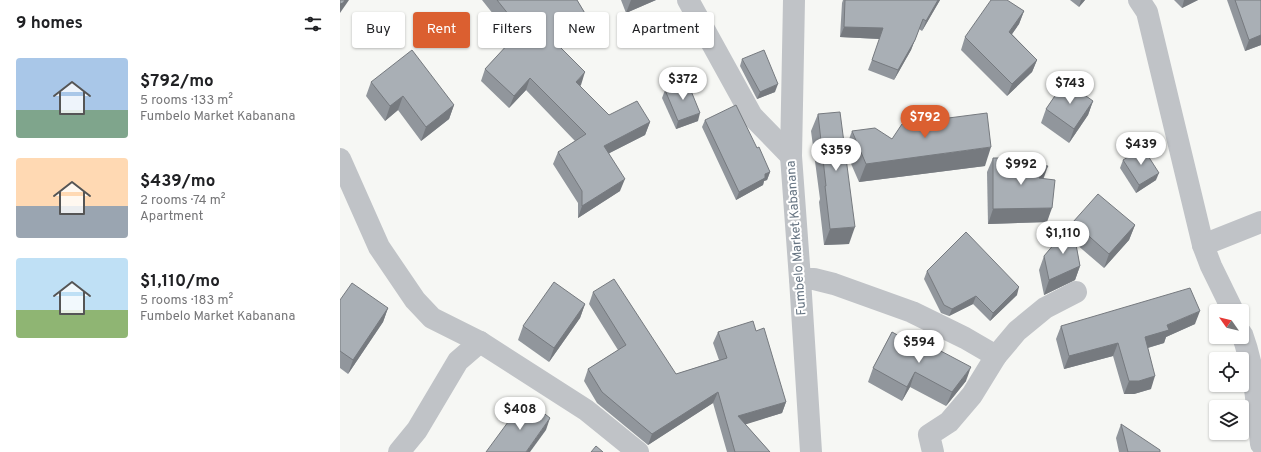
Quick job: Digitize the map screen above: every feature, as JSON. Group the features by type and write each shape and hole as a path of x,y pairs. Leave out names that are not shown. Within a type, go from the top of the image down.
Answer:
{"street":[{"path":"688,0 752,116 791,156"},
{"name":"Fumbelo Market Kabanana","path":"794,0 791,156 811,452"},
{"path":"1139,0 1147,12 1203,245 1211,266 1230,304"},
{"path":"340,158 379,247 414,300 432,318 480,342 586,410 638,452"},
{"path":"1203,245 1261,222"},
{"path":"800,279 814,278 912,312 965,338 996,356"},
{"path":"933,452 929,435 949,422 972,395 996,356 1017,331 1045,308 1076,292"},
{"path":"399,452 417,430 458,361 480,342"},
{"path":"1246,344 1252,370 1261,444"}],"building":[{"path":"340,0 345,0 340,4"},
{"path":"497,0 577,0 584,12 554,12 554,48 561,48 585,72 576,82 609,115 637,101 650,122 604,146 625,179 582,206 582,191 558,152 586,134 530,78 514,96 485,69 504,48 546,48 546,12 507,12"},
{"path":"845,0 938,0 926,21 923,19 915,40 898,70 872,60 883,28 844,27"},
{"path":"991,0 1007,0 1024,11 1009,32 1037,60 1012,84 965,37"},
{"path":"1235,0 1261,0 1261,35 1249,40"},
{"path":"412,50 454,105 426,127 403,96 390,106 371,82"},
{"path":"764,50 778,84 760,92 742,59"},
{"path":"687,81 700,113 678,121 665,90"},
{"path":"1065,81 1093,101 1074,129 1046,109"},
{"path":"736,105 757,148 759,147 770,172 765,174 765,178 739,192 705,120"},
{"path":"840,112 855,227 830,229 818,114"},
{"path":"987,113 991,147 866,164 852,131 875,128 892,139 902,124"},
{"path":"1143,148 1159,173 1139,185 1123,160"},
{"path":"993,158 1017,158 1017,163 1048,166 1039,178 1055,180 1052,208 993,209"},
{"path":"1098,194 1135,225 1109,254 1073,222"},
{"path":"1072,223 1080,266 1049,280 1044,256"},
{"path":"966,232 1019,287 993,313 976,296 952,309 944,305 927,271"},
{"path":"614,279 676,374 727,358 718,332 753,321 756,331 764,328 786,402 738,416 770,452 735,452 718,392 652,434 602,392 588,369 626,345 593,292"},
{"path":"554,282 585,304 554,348 523,326"},
{"path":"352,283 388,308 353,360 340,351 340,300"},
{"path":"1190,288 1200,311 1167,325 1169,330 1145,337 1155,376 1139,381 1129,381 1118,343 1069,356 1061,326"},
{"path":"892,332 934,355 937,349 971,367 952,392 915,372 907,387 873,368"},
{"path":"532,404 550,418 526,452 486,452 511,418"},
{"path":"1121,424 1160,450 1160,452 1128,452"},
{"path":"596,446 603,452 591,452"}]}
